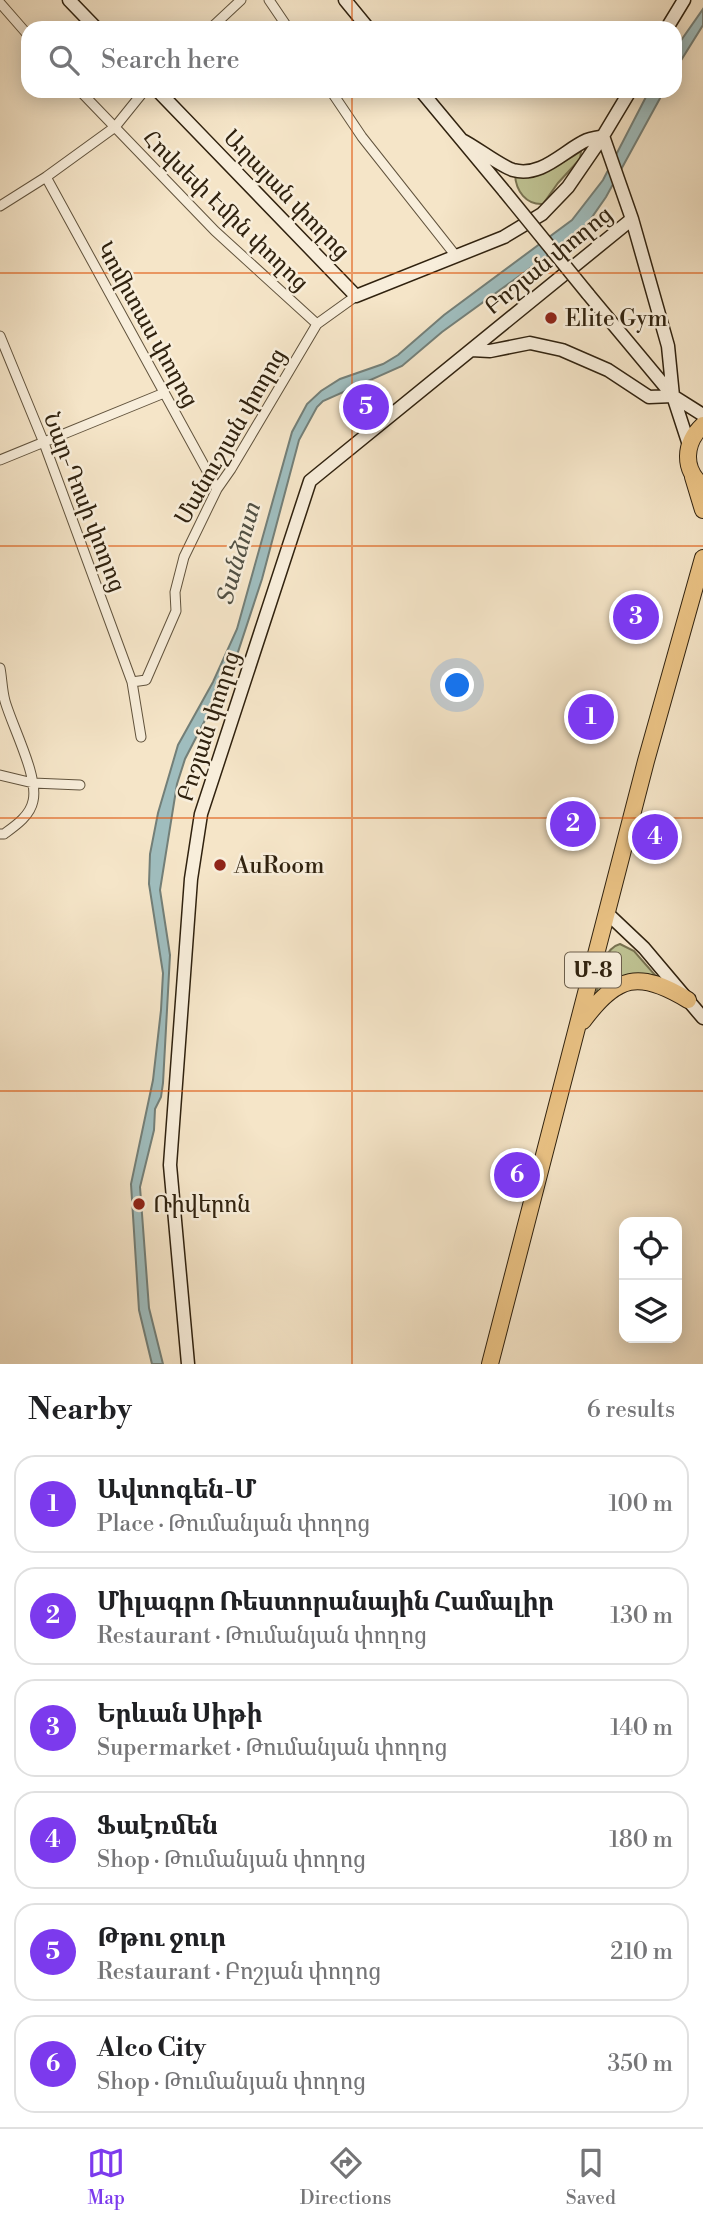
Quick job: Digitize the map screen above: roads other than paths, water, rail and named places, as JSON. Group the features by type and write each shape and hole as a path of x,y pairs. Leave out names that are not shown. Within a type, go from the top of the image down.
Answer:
{"highway":[{"path":"703,425 695,432 689,445 688,464 698,481 703,510"},
{"name":"Մ-8","path":"490,1364 496,1356 646,761 703,558"},
{"path":"578,1028 604,994 623,983 652,982 671,989 688,1000"}],"street":[{"path":"69,0 89,21"},
{"path":"219,21 242,0"},
{"path":"269,0 283,21"},
{"path":"345,0 362,21"},
{"path":"671,21 684,0"},
{"path":"0,3 21,27"},
{"name":"Հովսեփ Էմին փողոց","path":"87,98 215,231 317,324"},
{"path":"0,206 46,177 115,127 138,98"},
{"name":"Աղայան փողոց","path":"165,98 356,296"},
{"path":"336,98 362,137 456,256"},
{"path":"427,98 674,396 703,415"},
{"path":"356,296 504,237 542,214 568,187 626,98"},
{"path":"462,140 509,168 524,171 562,158 586,141 603,136"},
{"path":"603,136 632,219 668,346 674,396 689,445"},
{"name":"Կոմիտաս փողոց","path":"46,177 217,489"},
{"name":"Բոշյան փողոց","path":"188,1364 170,1165 185,938 201,814 310,481 632,219"},
{"name":"Մանուշյան փողոց","path":"132,682 146,680 176,611 175,592 184,557 217,489 317,324 356,296"},
{"name":"Նար-Դոսի փողոց","path":"0,336 3,350 44,443 132,682 141,737"},
{"path":"471,350 490,351 530,343 562,350 608,370 649,397 674,396"},
{"path":"0,460 164,393"},
{"path":"0,668 5,699 33,783 34,799 31,809 13,827 0,834"},
{"path":"0,775 33,783 80,785"},
{"path":"607,913 644,948 703,1017"}],"water":[{"path":"703,9 703,25 682,59 682,39"},
{"path":"645,98 660,98 606,197 583,230 442,332 402,366 323,401 299,440 262,579 234,664 185,759 177,784 160,890 170,955 163,1083 161,1097 155,1109 154,1130 140,1187 149,1308 163,1364 152,1364 139,1310 131,1184 153,1080 161,1010 163,973 149,884 150,854 158,813 178,745 213,682 237,629 292,432 307,404 321,391 340,379 383,364 398,355 444,315 572,220 603,180"}],"place":[{"name":"Elite Gym","path":"551,318"},
{"name":"Թթու ջուր","path":"366,407"},
{"name":"Երևան Սիթի","path":"636,617"},
{"name":"Ավտոգեն-Մ","path":"591,717"},
{"name":"Միլագրո Ռեստորանային Համալիր","path":"573,824"},
{"name":"Ֆաէռմեն","path":"655,837"},
{"name":"AuRoom","path":"220,865"},
{"name":"Alco City","path":"517,1175"},
{"name":"Ռիվերոն","path":"139,1204"}],"water label":[{"name":"Տանձուտ","path":"238,554"}]}
